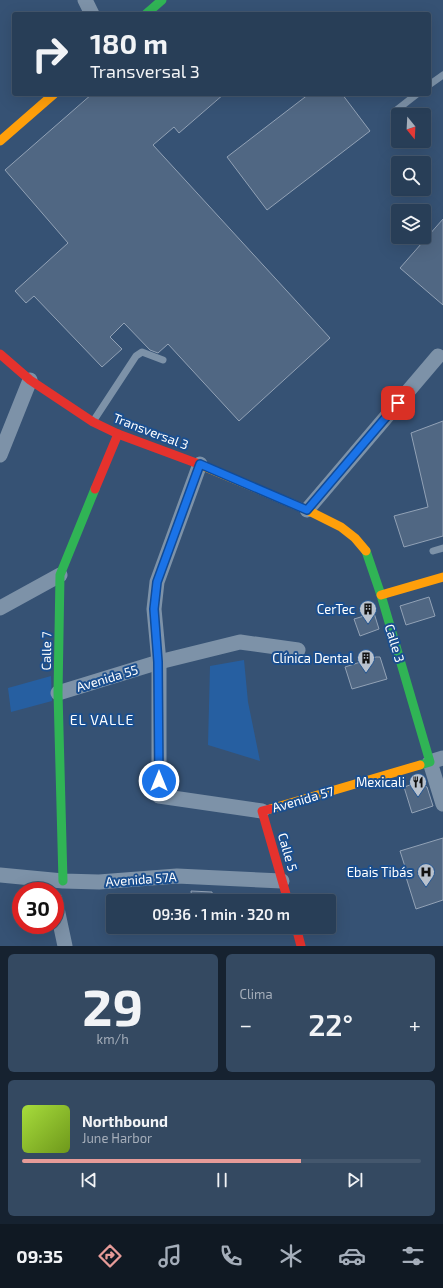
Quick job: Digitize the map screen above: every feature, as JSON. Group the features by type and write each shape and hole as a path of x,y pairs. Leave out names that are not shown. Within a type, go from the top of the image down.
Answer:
{"street":[{"path":"85,0 91,12"},
{"path":"148,12 161,1"},
{"path":"0,141 52,96"},
{"name":"Transversal 3","path":"0,354 30,380 93,422 118,434 200,464 307,510"},
{"path":"307,510 438,356"},
{"path":"0,455 30,380"},
{"name":"Calle 7","path":"62,881 58,693 60,575 118,434"},
{"path":"158,662 154,609 157,582 200,464"},
{"name":"Calle 3","path":"307,510 341,527 355,538 367,553 437,760 443,804"},
{"path":"0,608 60,575"},
{"path":"381,595 443,577"},
{"name":"Avenida 55","path":"58,693 158,662 240,642 298,650"},
{"name":"Avenida 57","path":"158,662 160,796 262,811 437,760"},
{"name":"Calle 5","path":"262,811 286,894"},
{"name":"Avenida 57A","path":"0,875 62,881 99,882 177,876 282,881"},
{"path":"62,934 64,946"},
{"path":"298,934 302,946"}],"lane":[{"path":"431,84 443,75"},
{"path":"399,108 415,96"},
{"path":"93,422 136,356 142,352 163,360"},
{"path":"433,551 443,548"}],"shaded area":[{"path":"244,660 248,702 260,761 208,745 210,666"},
{"path":"51,676 52,701 11,712 8,688"}],"building":[{"path":"90,96 222,96 179,133 174,127 153,145 330,338 239,421 168,344 158,353 150,350 124,323 110,337 122,349 102,367 34,296 26,303 15,291 68,243 5,170"},
{"path":"306,96 344,96 370,131 267,210 227,157"},
{"path":"443,219 443,305 400,268 421,244 431,244 431,233"},
{"path":"443,421 443,536 404,547 394,516 428,507 411,433"},
{"path":"429,597 435,616 406,625 400,606"},
{"name":"CerTec","path":"374,613 379,629 360,636 354,619"},
{"path":"380,657 387,679 352,689 345,667"},
{"name":"Mexicali","path":"416,783 427,787 433,806 412,813 404,787"},
{"path":"443,838 443,900 416,909 405,874 407,873 400,851"},
{"path":"191,891 212,892 212,894 191,894"}],"traffic: fast":[{"path":"148,12 162,0"},
{"path":"63,881 58,693 60,575 95,489"},
{"path":"366,551 381,595 430,762 420,765"}],"traffic: slow":[{"path":"0,141 52,96"},
{"path":"196,463 307,510 341,527 355,538 366,551"},
{"path":"381,595 443,577"},
{"path":"270,809 420,765"}],"traffic: jam":[{"path":"0,354 30,380 93,422 118,434 196,463"},
{"path":"95,489 118,434"},
{"path":"270,809 262,811 286,894"},
{"path":"298,934 301,946"}],"place":[{"name":"CerTec","path":"368,624"},
{"name":"Clínica Dental","path":"366,673"},
{"name":"Mexicali","path":"418,797"},
{"name":"Ebais Tibás","path":"426,887"}],"district":[{"name":"EL VALLE","path":"102,719"}],"route":[{"path":"159,781 158,662 154,609 157,582 200,464 307,510 398,403"}]}
